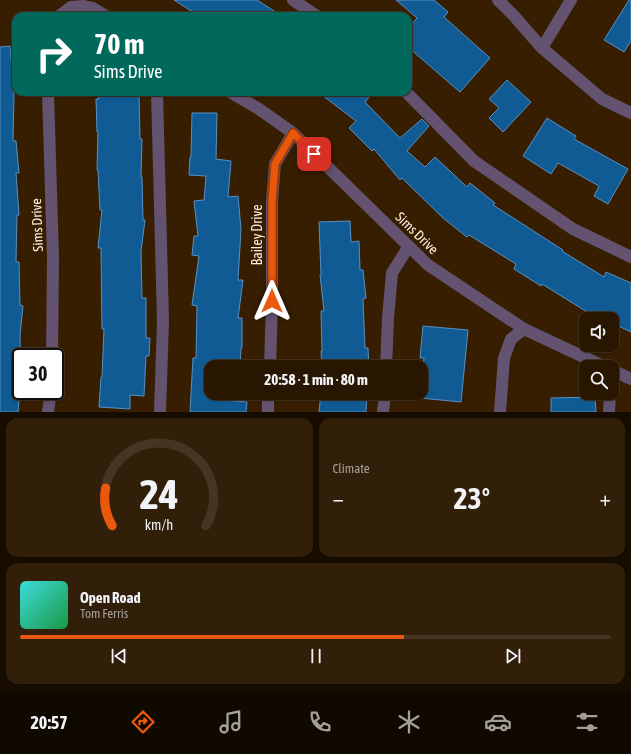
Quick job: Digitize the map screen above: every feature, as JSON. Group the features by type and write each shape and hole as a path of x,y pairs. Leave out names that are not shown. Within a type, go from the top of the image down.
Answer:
{"street":[{"path":"293,0 311,12"},
{"path":"498,0 542,48 602,98 631,113"},
{"path":"542,48 571,0"},
{"path":"64,12 71,7 84,6 93,8 100,12"},
{"name":"Sims Drive","path":"48,96 53,258 52,348"},
{"path":"157,96 163,321 160,412"},
{"name":"Sims Drive","path":"237,96 293,133 428,265 524,329 587,360"},
{"path":"410,96 474,161 573,229 631,257"},
{"name":"Bailey Drive","path":"270,360 272,201 275,164 293,133"},
{"path":"386,360 392,273 409,246"},
{"path":"500,412 504,358 511,338 524,329"},
{"name":"Sims Drive","path":"619,374 631,379"},
{"path":"48,412 50,400"},
{"path":"268,400 268,412"},
{"path":"384,412 385,400"},
{"path":"608,412 609,400"}],"building":[{"path":"174,0 257,0 276,12 193,12"},
{"path":"396,0 434,0 448,12 444,17 490,58 460,92 412,50 412,24 417,18 412,12"},
{"path":"629,0 631,0 631,41 624,52 604,40"},
{"path":"10,46 12,96 14,96 13,141 16,141 19,173 16,173 19,215 17,215 16,262 19,262 20,305 23,306 20,348 12,348 12,400 19,400 18,412 0,412 0,47"},
{"path":"507,80 531,102 503,132 489,118 499,108 489,99"},
{"path":"99,96 139,96 140,139 142,139 141,177 143,220 145,220 141,251 142,298 146,298 146,338 150,338 149,356 146,356 144,396 130,395 130,409 99,407 104,329 102,329 101,248 98,248 102,210 100,210 97,170 98,131 97,132 96,99 99,99"},
{"path":"323,96 370,96 365,102 400,138 422,119 429,126 407,151 425,167 435,157 467,187 470,183 495,203 493,205 563,250 562,251 604,277 606,272 631,283 631,332 619,326 619,312 587,312 542,284 541,286 514,269 516,264 469,235 467,237 443,218 402,178 400,180 374,149 372,151 349,128 356,121"},
{"path":"192,113 217,113 216,159 231,161 228,197 238,196 241,229 238,280 243,280 238,318 242,318 242,348 240,360 204,360 204,400 247,402 246,412 190,412 193,358 196,358 197,306 192,305 199,256 192,255 194,236 198,236 194,201 204,200 206,176 189,175"},
{"path":"547,118 576,136 574,139 628,169 608,204 594,196 599,186 558,163 551,174 523,156"},
{"path":"350,221 351,242 359,241 360,270 363,270 366,298 363,299 365,348 368,348 369,360 322,360 321,311 324,311 320,275 319,222"},
{"path":"423,326 468,330 461,402 428,399 428,360 420,358"},
{"path":"579,397 579,400 595,400 596,412 551,412 551,398"},
{"path":"320,400 367,400 366,412 319,412"}],"route":[{"path":"272,301 272,201 275,164 293,133 314,154"}]}
